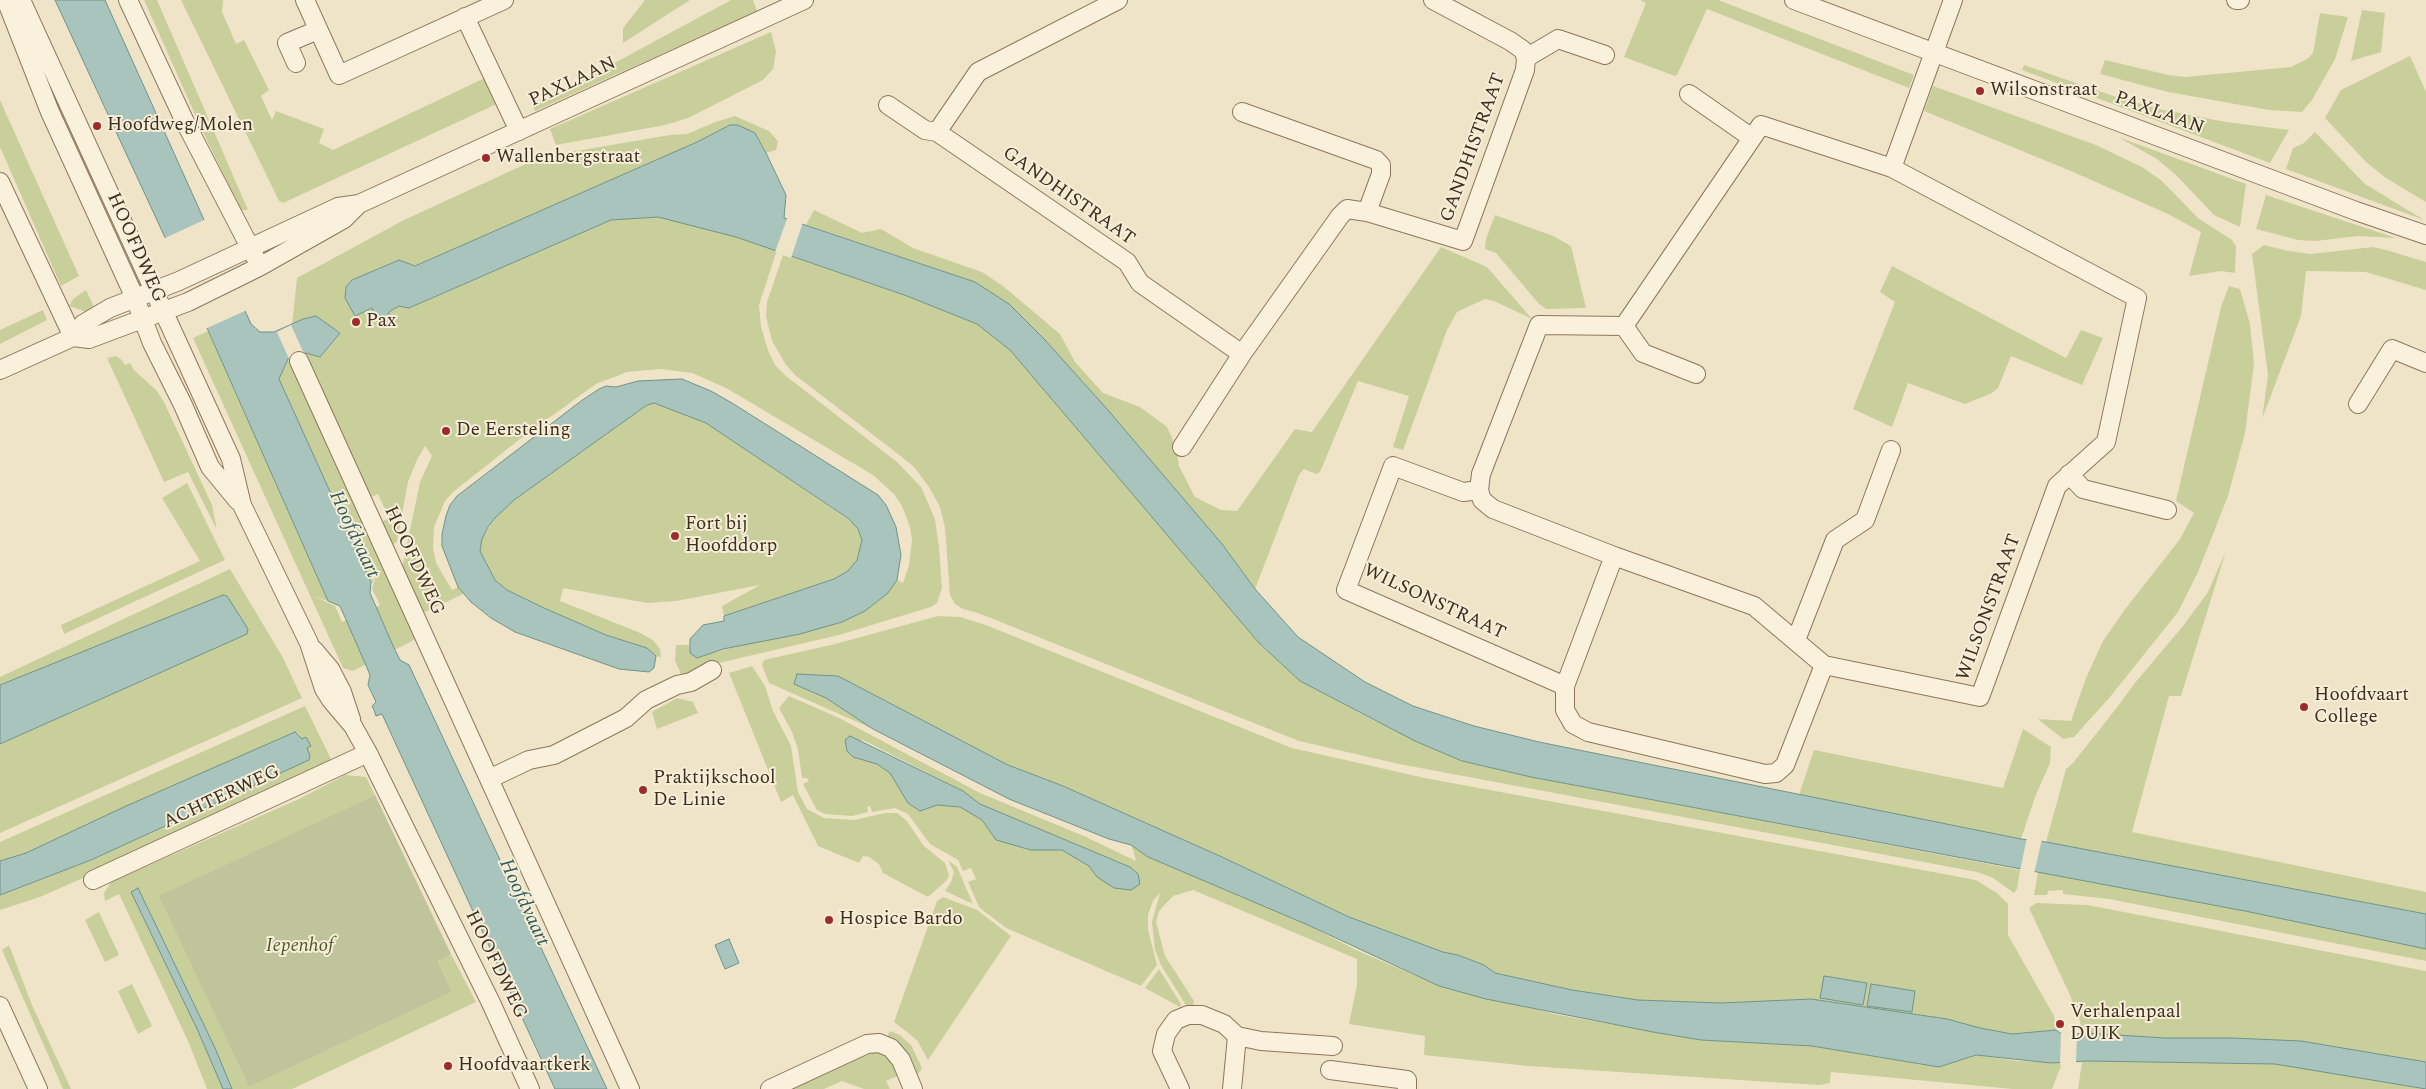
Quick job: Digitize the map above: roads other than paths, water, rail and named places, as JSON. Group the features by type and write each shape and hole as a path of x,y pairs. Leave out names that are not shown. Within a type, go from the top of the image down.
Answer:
{"street":[{"name":"HOOFDWEG","path":"6,0 50,112 135,298 152,343 183,404 210,467 242,505"},
{"name":"HOOFDWEG","path":"21,0 231,459 242,505 309,643 324,689 353,726 368,753 491,1003 530,1089"},
{"path":"128,0 185,122 251,246 259,267"},
{"path":"305,0 339,75 504,0"},
{"name":"PAXLAAN","path":"73,337 83,324 110,308 178,281 338,207 359,204 804,0"},
{"path":"937,132 978,72 1118,0"},
{"name":"GANDHISTRAAT","path":"1182,447 1242,354 1340,216 1347,209 1367,212 1463,241 1521,79 1526,58 1523,50 1510,41 1433,0"},
{"name":"PAXLAAN","path":"1794,0 2300,189 2426,234"},
{"path":"1892,168 1936,53 1943,25 1953,0"},
{"path":"465,17 519,131"},
{"path":"296,63 287,43 318,30"},
{"name":"GANDHISTRAAT","path":"1526,58 1558,39 1605,55"},
{"path":"1689,94 1752,138"},
{"name":"GANDHISTRAAT","path":"888,105 925,130 937,132 1127,262 1140,283 1242,354"},
{"path":"1242,112 1376,160 1380,165 1380,174 1367,212"},
{"name":"WILSONSTRAAT","path":"1624,326 1761,125 1892,168 2137,298 2106,442 2058,486 1980,697 1824,665"},
{"path":"0,182 73,337 0,370"},
{"name":"PAXLAAN","path":"73,337 89,339 188,302 259,267 344,219 359,204"},
{"path":"1614,556 1564,686 1565,710 1573,724 1588,732 1770,774 1776,773 1785,765 1824,665 1754,606 1614,556 1493,509 1482,500 1479,490 1481,474 1539,326 1624,326 1643,353 1696,374"},
{"path":"2358,404 2392,349 2426,363"},
{"name":"HOOFDWEG","path":"299,361 338,451 490,778 630,1089"},
{"path":"1796,640 1835,540 1865,520 1891,450"},
{"name":"WILSONSTRAAT","path":"1479,490 1464,492 1393,466 1346,590 1564,686"},
{"path":"2070,474 2083,489 2167,510"},
{"path":"490,778 529,760 554,754 626,718 646,700 676,685 691,682 712,670"},
{"name":"ACHTERWEG","path":"93,880 368,753"},
{"path":"0,1006 38,1089"},
{"path":"1180,1089 1162,1051 1166,1034 1176,1020 1188,1015 1202,1015 1224,1024 1237,1036 1332,1046"},
{"path":"1232,1089 1237,1036"},
{"path":"770,1089 867,1044 879,1043 891,1048 901,1060 913,1089"},
{"path":"1330,1070 1408,1080 1407,1089"}],"water":[{"path":"55,0 105,0 251,324 260,332 274,332 303,319 316,316 340,333 320,357 306,353 288,359 279,379 371,582 370,593 394,648 400,660 409,665 607,1089 555,1089 382,714 376,716 372,706 376,702 368,685 370,675 340,606 328,601 207,328"},
{"path":"730,125 738,125 755,133 786,195 784,218 975,282 1009,304 1045,340 1107,409 1222,544 1255,589 1298,637 1365,682 1413,706 1474,726 1539,742 2021,839 2046,842 2426,914 2426,949 2245,911 1531,777 1462,761 1415,741 1300,681 1259,643 1010,350 977,324 907,296 736,237 658,217 611,220 409,308 399,306 390,311 386,318 382,315 376,319 372,308 355,316 345,298 346,287 352,280 399,260 415,266 697,142"},
{"path":"682,379 711,391 732,403 878,495 886,505 896,527 901,555 897,580 888,593 865,611 842,622 800,634 723,649 697,658 690,653 690,639 703,625 724,621 724,616 834,579 848,571 857,560 862,540 858,529 849,519 706,423 654,403 647,405 514,500 488,527 482,539 480,551 495,580 507,590 606,635 647,648 656,656 654,668 649,672 619,669 515,632 491,618 471,602 458,587 442,546 442,534 446,516 450,505 457,496 599,389 606,386 616,387 638,381"},
{"path":"223,595 227,596 248,629 247,634 0,744 0,685"},
{"path":"797,674 838,676 1008,765 1063,786 1222,857 1349,917 1443,952 1458,955 1484,965 1495,973 1572,990 1638,1000 1721,1003 1811,999 1947,1019 2012,1034 2056,1030 2063,1035 2086,1033 2165,1038 2301,1041 2426,1062 2426,1089 2275,1064 2088,1061 2051,1063 1976,1055 1939,1067 1812,1046 1701,1040 1486,999 1439,986 1308,925 1148,857 1131,845 1109,839 1009,799 873,729 826,698 794,684"},
{"path":"295,732 302,739 306,737 311,746 307,748 310,756 309,760 91,860 0,895 0,861 26,853 124,807"},
{"path":"850,736 963,791 980,804 1130,867 1138,874 1140,884 1131,890 1114,888 1097,877 1089,866 1062,850 1031,850 996,840 982,820 960,807 937,805 920,811 908,803 890,773 877,764 853,757 847,751 845,740"},
{"path":"138,888 215,1048 232,1089 223,1089 198,1031 131,892"},
{"path":"729,939 739,963 725,969 715,945"},
{"path":"1824,976 1867,983 1863,1005 1820,998"},
{"path":"1871,984 1915,991 1912,1012 1867,1006"}],"place":[{"name":"Wilsonstraat","path":"1980,91"},
{"name":"Hoofdweg/Molen","path":"97,126"},
{"name":"Wallenbergstraat","path":"486,158"},
{"name":"Pax","path":"356,322"},
{"name":"De Eersteling","path":"446,431"},
{"name":"Fort bij Hoofddorp","path":"675,536"},
{"name":"Hoofdvaart College","path":"2304,707"},
{"name":"Praktijkschool De Linie","path":"643,790"},
{"name":"Hospice Bardo","path":"829,920"},
{"name":"Verhalenpaal DUIK","path":"2060,1024"},
{"name":"Hoofdvaartkerk","path":"448,1066"}],"water label":[{"name":"Hoofdvaart","path":"353,535"},
{"name":"Hoofdvaart","path":"523,903"}],"park label":[{"name":"Iepenhof","path":"300,947"}]}
